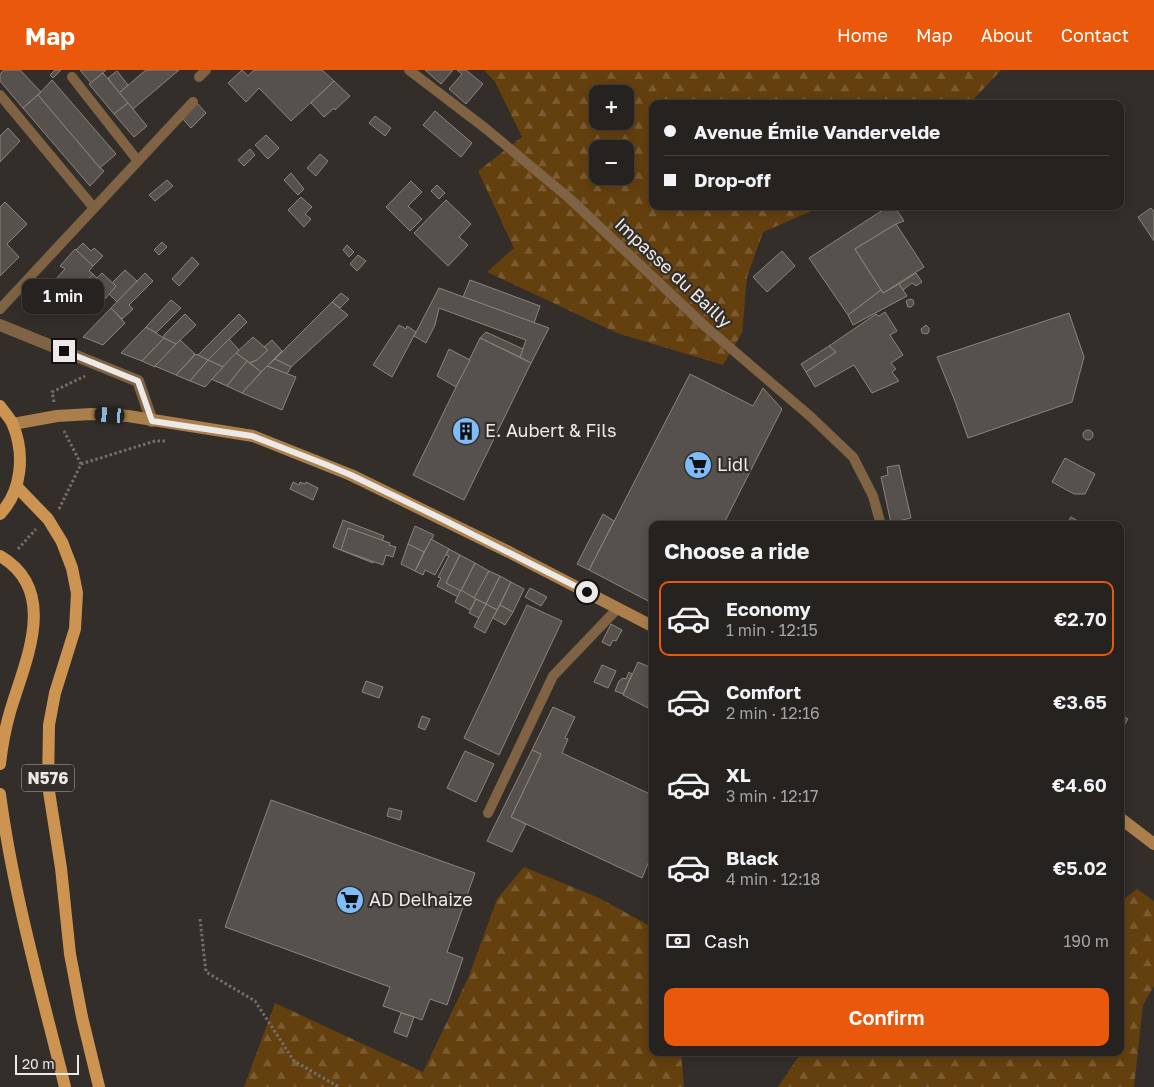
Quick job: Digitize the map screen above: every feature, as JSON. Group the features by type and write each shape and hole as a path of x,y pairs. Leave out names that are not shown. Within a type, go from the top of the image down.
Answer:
{"main road":[{"path":"0,406 13,424 21,455 17,487 0,514"},
{"path":"13,424 57,416 91,414 128,416 252,436 351,475 509,552 649,624"},
{"name":"N576","path":"17,487 48,519 62,542 72,568 77,593 75,629 56,693 49,725 48,785 61,868 70,954 82,1017 99,1087"},
{"name":"N576","path":"0,764 3,740 30,648 35,620 33,598 23,577 4,558"},
{"name":"N576","path":"0,794 5,830 26,926 65,1087"},
{"path":"1124,821 1154,844"}],"street":[{"path":"0,325 138,381 152,421"}],"lane":[{"name":"Impasse du Bailly","path":"409,70 485,128 569,198 706,328 811,417 853,457 873,496 880,521"},
{"path":"72,77 138,161"},
{"path":"0,95 94,208"},
{"path":"0,309 193,102"},
{"path":"488,813 553,676 618,608"}],"path":[{"path":"80,464 57,416 52,392 93,372 96,364"},
{"path":"4,558 59,509 80,464 155,441 174,440"},
{"path":"200,919 206,972 255,1001 294,1061 338,1087"}],"green space":[{"path":"484,70 1001,70 973,100 649,100 649,210 814,210 763,232 747,277 742,333 723,365 617,333 487,272 514,248 478,171 522,137 495,82"},
{"path":"524,867 599,898 649,925 649,1056 681,1056 684,1087 244,1087 275,1003 423,1072 469,976 497,899"},
{"path":"1137,889 1154,901 1154,986 1143,1005 1134,1087 778,1087 799,1056 1124,1056 1124,899"}],"building":[{"path":"4,70 20,70 41,92 23,108 0,81 0,74"},
{"path":"55,70 61,70 53,78 50,75"},
{"path":"80,70 106,70 91,83"},
{"path":"146,70 179,70 133,109 119,93"},
{"path":"242,70 248,76 254,70 322,70 334,81 291,121 259,88 246,102 228,83"},
{"path":"425,70 453,70 441,84"},
{"path":"457,70 466,70 483,84 466,104 449,89 462,74"},
{"path":"117,71 128,85 119,93 108,78"},
{"path":"103,73 128,103 114,114 89,84"},
{"path":"52,80 116,154 100,168 38,95"},
{"path":"334,81 350,96 324,117 311,103"},
{"path":"38,95 104,171 90,186 23,108"},
{"path":"196,102 206,113 191,128 181,117"},
{"path":"128,103 147,126 134,137 114,114"},
{"path":"435,111 472,143 461,157 423,125"},
{"path":"375,116 391,128 385,136 369,123"},
{"path":"8,128 20,141 0,162 0,136"},
{"path":"266,135 279,148 268,159 255,145"},
{"path":"250,149 255,155 244,166 238,160"},
{"path":"320,154 328,161 316,176 307,168"},
{"path":"291,173 304,189 298,195 284,180"},
{"path":"167,180 173,186 155,201 149,195"},
{"path":"411,181 422,192 408,206 422,219 410,231 386,207"},
{"path":"437,185 445,193 439,199 431,191"},
{"path":"301,197 312,207 305,214 311,219 304,227 288,210"},
{"path":"446,200 471,224 459,237 468,245 448,266 414,233"},
{"path":"5,202 27,224 7,244 19,257 0,276 0,207"},
{"path":"1151,208 1154,212 1154,241 1138,217"},
{"path":"883,210 897,210 904,221 855,249 881,290 848,315 809,258"},
{"path":"896,224 924,267 883,293 855,249"},
{"path":"162,242 167,247 159,255 154,250"},
{"path":"83,243 91,251 94,248 103,256 93,266 76,250"},
{"path":"347,245 354,252 349,257 343,250"},
{"path":"75,249 93,266 89,271 93,274 72,295 55,280 65,269 60,266"},
{"path":"782,251 795,266 767,292 753,277"},
{"path":"358,255 366,261 357,271 350,264"},
{"path":"192,257 199,264 179,286 172,279"},
{"path":"125,270 137,281 117,302 109,294 116,286 112,283"},
{"path":"102,273 116,286 105,299 102,296 88,311 72,295 93,274 97,278"},
{"path":"145,273 153,281 129,305 133,309 122,319 111,308"},
{"path":"916,273 922,282 916,286 912,283 903,290 899,284"},
{"path":"470,280 540,306 534,323 463,297"},
{"path":"899,284 907,296 853,325 848,315 881,290 883,293"},
{"path":"439,288 549,328 531,363 520,357 526,340 439,308 435,325 426,343 414,336"},
{"path":"341,293 349,299 340,308 332,302"},
{"path":"171,300 181,308 156,333 146,327"},
{"path":"913,300 914,304 908,307 906,301"},
{"path":"332,302 348,315 291,367 275,359"},
{"path":"111,308 125,323 103,345 83,337"},
{"path":"885,312 897,331 890,335 903,355 891,363 896,369 892,372 899,381 872,393 854,365 815,387 806,372 836,352 829,346 876,314 879,316"},
{"path":"1069,313 1084,357 1072,402 968,438 937,357"},
{"path":"185,314 196,325 176,344 164,338 164,335"},
{"path":"239,314 247,322 208,360 198,355"},
{"path":"399,325 406,329 407,326 416,332 392,377 373,365"},
{"path":"926,325 929,328 927,334 922,333 921,329"},
{"path":"146,327 164,338 142,361 121,353"},
{"path":"486,332 523,349 520,357 480,338"},
{"path":"253,337 268,350 257,360 250,363 236,353"},
{"path":"164,338 176,344 155,367 142,361"},
{"name":"E. Aubert & Fils","path":"480,338 531,363 464,500 413,475"},
{"path":"229,339 239,350 223,367 208,360"},
{"path":"180,340 195,354 176,375 155,366"},
{"path":"272,340 282,351 261,372 250,363 257,360 268,350 264,347"},
{"path":"829,346 836,352 806,372 801,364"},
{"path":"449,349 470,360 456,387 437,376"},
{"path":"236,353 247,361 227,386 211,379"},
{"path":"196,354 208,360 190,381 176,375"},
{"path":"275,359 291,367 287,374 267,366"},
{"path":"208,360 223,367 205,387 190,381"},
{"path":"247,361 261,372 242,393 227,386"},
{"path":"267,366 296,377 282,410 242,393"},
{"name":"Lidl","path":"690,374 753,406 763,388 782,409 725,521 649,521 649,601 589,570"},
{"path":"1088,430 1093,435 1088,440 1083,435"},
{"path":"1065,458 1095,474 1085,494 1074,494 1052,482"},
{"path":"899,465 911,518 891,521 881,477 888,475 887,467"},
{"path":"293,482 299,485 300,482 305,484 306,482 318,488 313,500 290,489"},
{"path":"603,514 614,521 589,570 577,564"},
{"path":"1071,517 1078,521 1068,521"},
{"path":"343,520 384,536 373,563 333,547"},
{"path":"415,526 434,535 424,552 408,544"},
{"path":"348,528 390,543 389,545 396,547 393,557 386,555 383,565 341,550"},
{"path":"431,539 449,549 435,575 425,570 423,575 415,571"},
{"path":"408,544 424,552 415,571 401,564"},
{"path":"449,549 460,555 446,583 461,590 458,597 437,586 441,578 438,577 449,556 446,555"},
{"path":"460,555 475,563 461,591 446,583"},
{"path":"475,563 489,571 475,598 461,591"},
{"path":"489,571 500,576 486,604 474,598"},
{"path":"500,576 511,582 497,610 486,604"},
{"path":"511,582 524,589 513,612 500,605"},
{"path":"530,588 547,597 541,606 525,597"},
{"path":"461,590 476,599 470,610 455,602"},
{"path":"476,599 486,604 479,618 469,613"},
{"path":"486,604 497,610 485,633 474,627"},
{"path":"500,605 513,612 505,625 493,618"},
{"path":"527,605 562,621 499,755 464,738"},
{"path":"611,624 622,630 616,641 613,640 610,646 602,642"},
{"path":"638,662 649,667 649,708 623,695"},
{"path":"602,665 616,671 608,688 594,682"},
{"path":"629,672 632,674 623,694 615,691 619,681 623,678 626,679"},
{"path":"366,681 383,687 379,698 362,692"},
{"path":"553,707 575,717 565,738 568,739 562,753 649,794 649,861 642,878 511,817 541,754 532,750"},
{"path":"422,716 430,719 425,730 418,727"},
{"path":"1124,717 1128,719 1124,725"},
{"path":"532,750 541,754 511,817 526,824 512,852 487,841"},
{"path":"465,751 494,764 476,802 447,788"},
{"name":"AD Delhaize","path":"271,800 475,873 447,952 463,958 447,1005 430,999 422,1020 383,1006 390,987 225,927"},
{"path":"389,808 402,811 400,820 387,816"},
{"path":"401,1013 414,1017 407,1037 394,1032"}],"place":[{"name":"E. Aubert & Fils","path":"466,431"},
{"name":"Lidl","path":"698,465"},
{"name":"AD Delhaize","path":"350,900"}],"route":[{"path":"64,351 138,381 152,421 252,436 327,465 440,518 587,592"}]}
